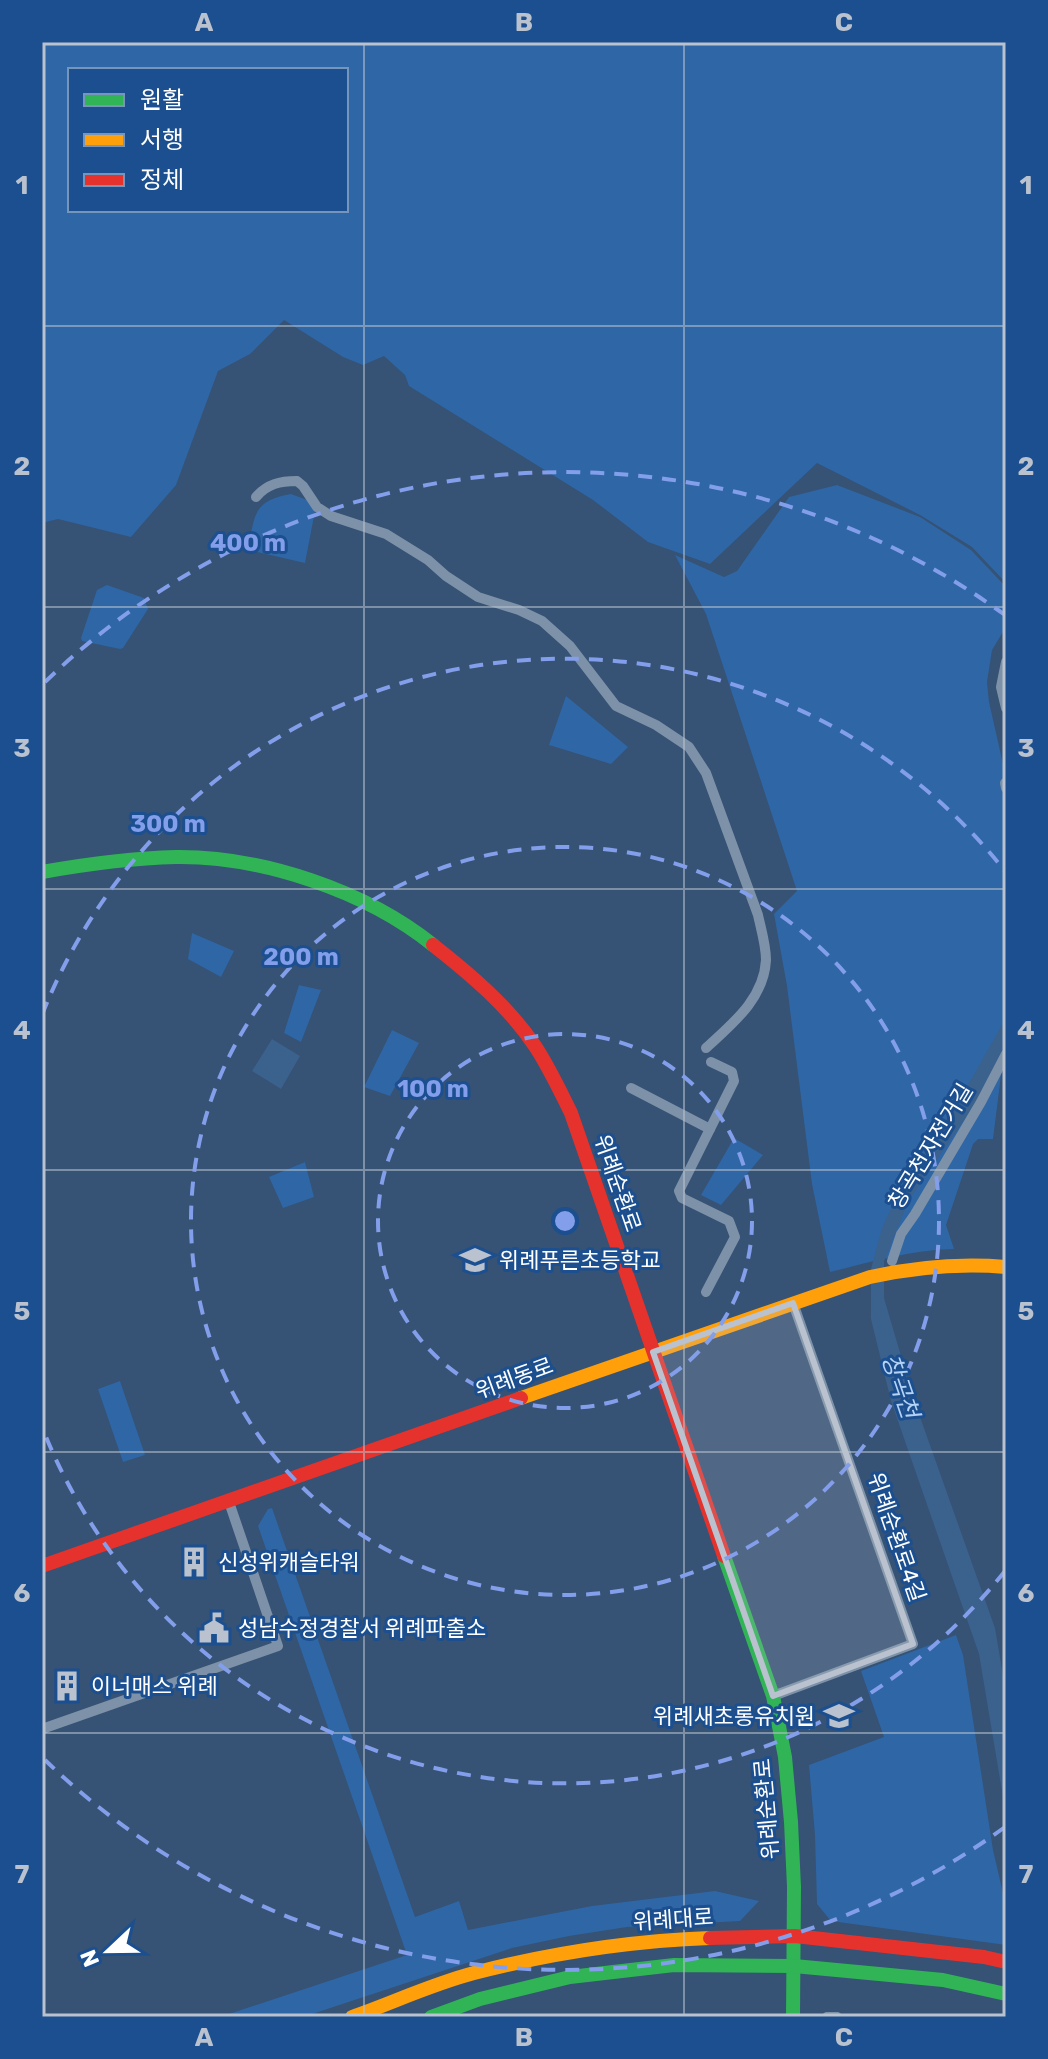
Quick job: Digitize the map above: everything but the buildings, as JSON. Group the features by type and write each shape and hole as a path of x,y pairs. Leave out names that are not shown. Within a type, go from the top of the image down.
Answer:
{"street":[{"path":"256,497 263,488 273,484 297,481 317,507 331,516 386,534 478,597 542,621 570,646 616,706 656,725 689,747 706,773 758,915 766,959 763,978 754,999 706,1048"},
{"path":"1006,662 1001,687 1006,708"},
{"name":"위례순환로","path":"42,872 94,862 172,857 236,860 319,880 385,911 436,946 464,969 523,1030 549,1070 571,1113 773,1696 786,1768 791,1825 795,1936 793,2017"},
{"name":"창곡천자전거길","path":"892,1261 901,1234 974,1115 1006,1054"},
{"path":"706,1292 735,1237 729,1221 682,1198 679,1191 734,1081 732,1072 711,1062"},
{"path":"631,1088 710,1129"},
{"name":"위례동로","path":"42,1566 879,1274 930,1265 1006,1267"},
{"name":"위례순환로4길","path":"773,1696 913,1644 793,1303"},
{"path":"42,1729 278,1646 229,1502"},
{"name":"위례대로","path":"352,2017 471,1974 567,1952 658,1940 795,1936 907,1947 1006,1962"},
{"name":"위례대로","path":"431,2017 480,1999 570,1977 674,1965 794,1966 943,1980 1006,1994"},
{"path":"827,2017 837,2017"}],"highlighted area":[{"path":"793,1303 913,1644 773,1696 653,1352"}],"shaded area":[{"path":"42,42 1006,42 1006,583 972,547 920,515 817,463 710,564 648,542 593,500 409,386 405,375 384,356 363,365 343,357 284,320 250,354 218,371 176,485 131,537 58,519 42,523"},
{"path":"837,485 920,517 971,550 1006,587 1006,627 992,650 987,682 1006,777 1006,1060 1002,1067 993,1139 978,1139 973,1144 946,1225 954,1249 907,1254 830,1272 812,1184 787,986 774,914 797,891 706,614 675,555 724,577 737,571 789,497"},
{"path":"291,494 307,500 315,511 305,563 249,550 248,546 258,510 269,500"},
{"path":"107,585 144,598 148,609 120,649 82,641 81,638 97,590"},
{"path":"566,696 628,747 611,764 549,745"},
{"path":"192,933 234,951 221,977 188,959"},
{"path":"299,985 321,990 301,1042 284,1033"},
{"path":"392,1030 419,1043 390,1096 364,1087"},
{"path":"734,1138 763,1155 721,1205 701,1195"},
{"path":"305,1162 314,1197 283,1208 269,1177"},
{"path":"120,1381 145,1455 123,1462 98,1389"},
{"path":"272,1508 415,1917 459,1901 468,1930 592,1906 715,1891 759,1901 740,1921 627,1927 512,1948 303,2017 220,2017 407,1955 258,1526 268,1509"},
{"path":"956,1635 963,1655 993,1850 1006,1906 1006,1945 831,1921 817,1904 809,1765 884,1737 861,1671"}],"water":[{"name":"창곡천","path":"1006,1018 1006,1044 977,1101 909,1200 884,1261 884,1298 914,1400 995,1628 1006,1693 1006,1815 979,1654 891,1401 871,1319 871,1269 882,1228 899,1192 972,1078"},
{"path":"272,1039 300,1056 281,1089 252,1071"}],"traffic: fast":[{"path":"42,872 109,862 176,857 243,863 312,880 345,893 377,908 433,945"},
{"path":"724,1556 773,1696 785,1757 794,1887 793,2017"},
{"path":"431,2017 480,1999 570,1977 674,1965 794,1966 943,1980 1006,1994"}],"traffic: slow":[{"path":"521,1398 870,1277 938,1267 1006,1267"},
{"path":"352,2017 443,1983 503,1966 620,1945 710,1938"}],"traffic: jam":[{"path":"433,945 488,992 525,1032 545,1062 571,1113 724,1556"},
{"path":"42,1566 521,1398"},
{"path":"710,1938 795,1936 1006,1962"}],"place":[{"name":"위례푸른초등학교","path":"475,1260"},
{"name":"신성위캐슬타워","path":"194,1562"},
{"name":"성남수정경찰서 위례파출소","path":"214,1628"},
{"name":"이너매스 위례","path":"67,1686"},
{"name":"위례새초롱유치원","path":"839,1716"}]}
